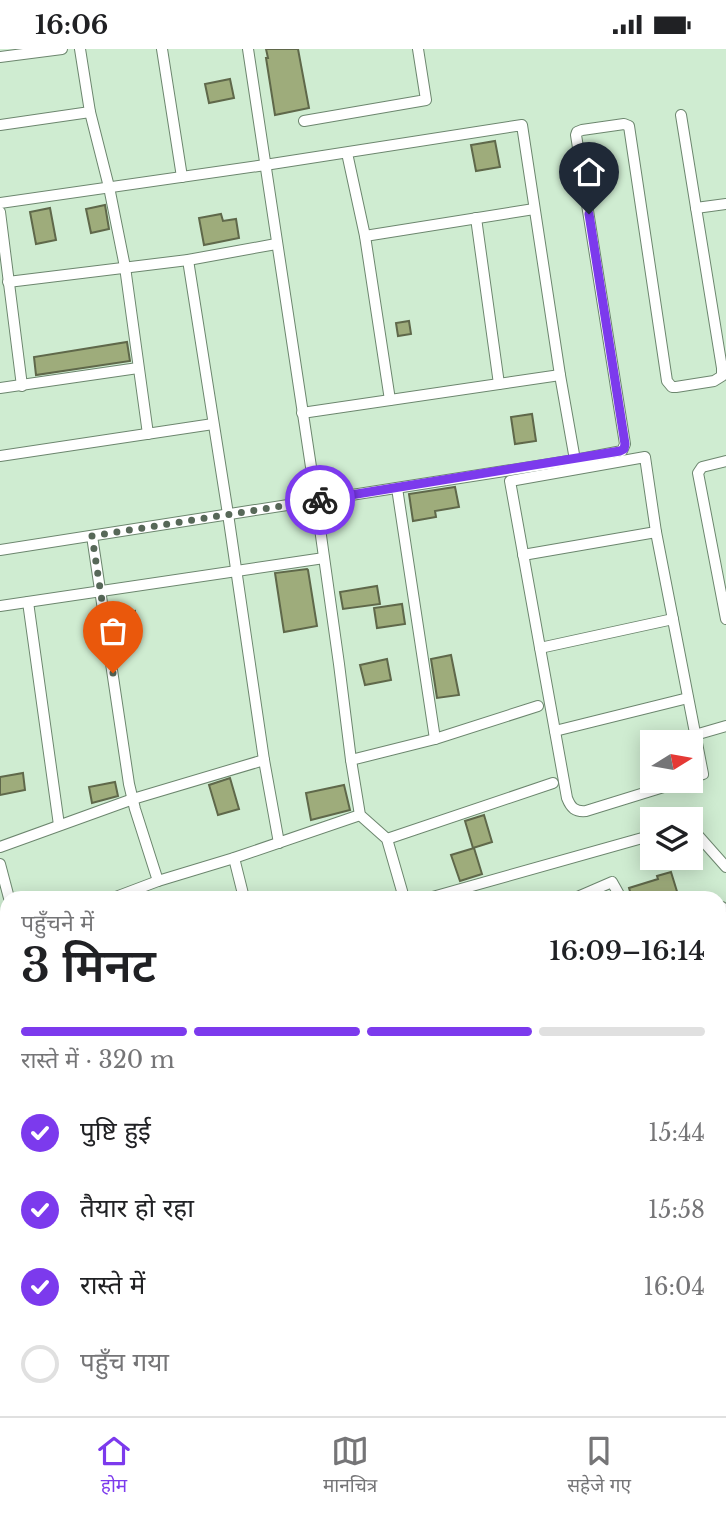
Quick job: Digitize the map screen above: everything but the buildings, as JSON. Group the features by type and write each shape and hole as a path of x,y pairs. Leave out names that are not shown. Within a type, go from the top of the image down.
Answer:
{"street":[{"path":"0,57 62,49"},
{"path":"80,49 90,112 125,267 148,434"},
{"path":"162,49 182,177"},
{"path":"248,49 360,815 387,839 402,891"},
{"path":"304,121 426,100 418,49"},
{"path":"0,125 90,112"},
{"path":"0,550 620,451 625,447 577,132 624,124 631,128 667,381 673,387 714,381 722,376 723,372 681,115"},
{"path":"0,203 522,125 575,460"},
{"path":"348,153 365,236 390,400"},
{"path":"696,208 726,204"},
{"path":"365,236 534,209"},
{"path":"0,212 22,386"},
{"path":"476,218 499,384"},
{"path":"8,282 188,260 276,244"},
{"path":"188,260 264,760 279,842"},
{"path":"0,388 138,367"},
{"path":"302,413 560,375"},
{"path":"0,456 213,424"},
{"path":"644,793 579,812 573,809 567,798 510,481 645,457 656,532 694,730"},
{"path":"726,461 702,467 698,473 726,619"},
{"path":"397,488 435,739"},
{"path":"523,555 656,532"},
{"path":"92,536 133,799 158,881"},
{"path":"0,606 324,558"},
{"path":"28,602 59,825"},
{"path":"540,647 673,619"},
{"path":"555,731 688,698"},
{"path":"351,760 435,739 538,706"},
{"path":"704,732 726,726"},
{"path":"0,847 133,799 264,760"},
{"path":"387,839 553,783"},
{"path":"132,891 360,815"},
{"path":"454,891 640,839"},
{"path":"703,841 726,867"},
{"path":"234,858 242,891"},
{"path":"0,865 7,891"},
{"path":"591,891 612,882 617,891"}],"way so far":[{"path":"113,673 92,536 320,500"}],"route":[{"path":"320,500 575,460 624,449 589,214"}]}
